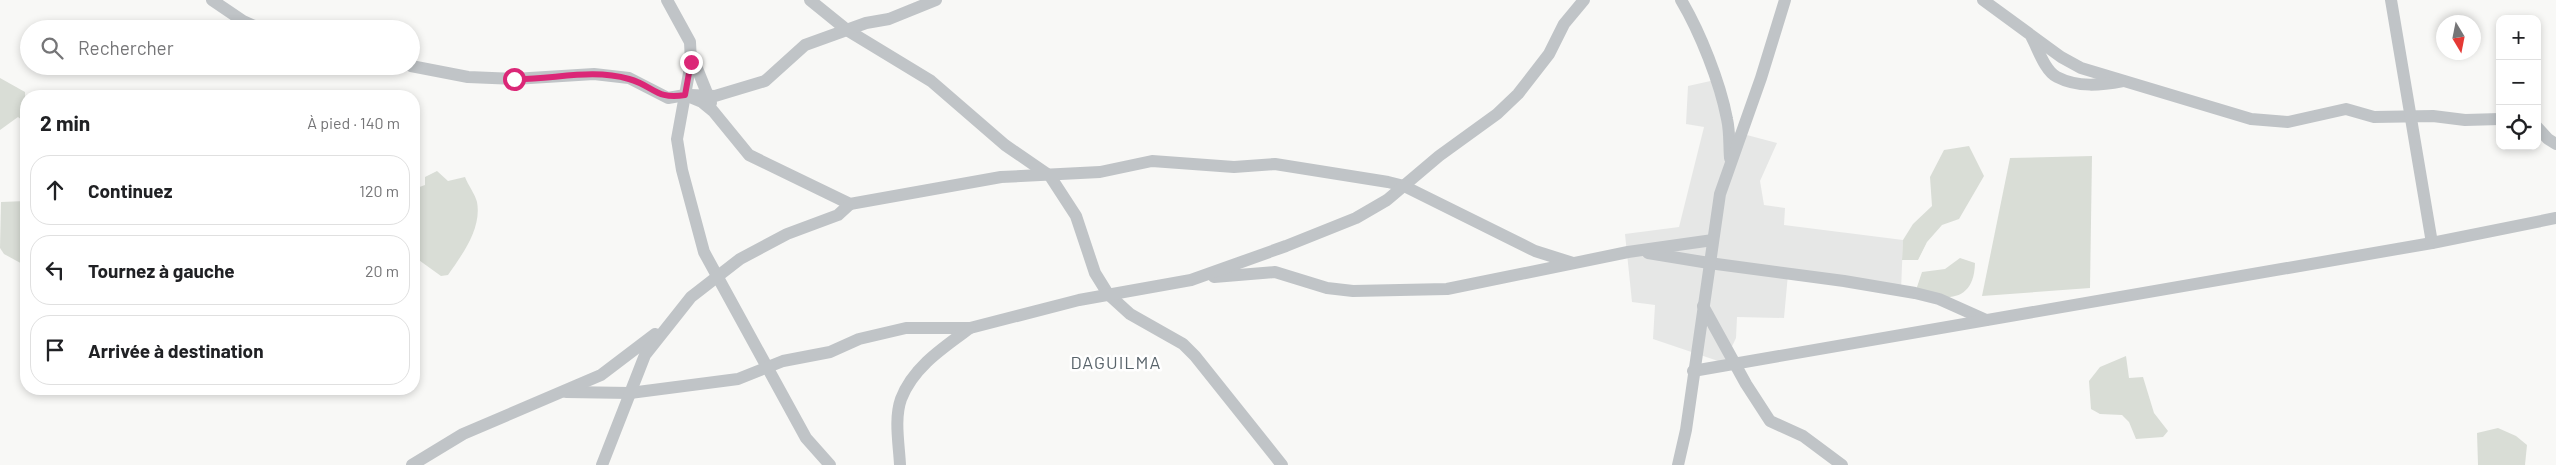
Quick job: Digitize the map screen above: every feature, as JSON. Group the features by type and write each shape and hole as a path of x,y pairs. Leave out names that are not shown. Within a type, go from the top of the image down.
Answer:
{"street":[{"path":"212,0 242,20"},
{"path":"667,0 690,42 685,95 677,139 682,170 704,252 718,274 747,335 806,438 830,465"},
{"path":"810,0 847,30 931,81 1005,144 1050,176 1076,216 1095,273 1108,294 1130,314 1182,344 1195,356 1282,465"},
{"path":"420,68 468,77 528,79 594,74 629,78 668,98 685,95 715,96 765,81 805,45 866,22 889,19 936,0"},
{"path":"1191,280 1356,218 1388,200 1440,156 1496,114 1518,94 1549,54 1564,24 1584,0"},
{"path":"1681,0 1707,56 1725,112 1731,163"},
{"path":"1678,465 1686,430 1720,194 1761,78 1785,0"},
{"path":"1983,0 2032,37 2081,68 2251,119 2288,122 2346,109 2374,117 2433,116 2496,119"},
{"path":"2392,0 2432,243"},
{"path":"2032,37 2043,60 2056,77 2094,87 2126,81"},
{"path":"690,52 707,96 719,118"},
{"path":"685,95 702,102 719,118 749,154 850,204"},
{"path":"2541,131 2556,144"},
{"path":"602,465 645,355 667,325 692,297 718,274 740,259 788,234 838,215 850,204 1001,176 1050,176 1100,172 1152,161 1234,167 1275,164 1404,186 1535,251 1572,263"},
{"path":"1693,371 2432,243 2556,218"},
{"path":"566,392 630,393 738,379 783,361 830,352 859,339 906,328 970,328 1034,310 1108,294 1191,280 1246,273 1275,272 1327,288 1353,291 1447,288 1638,251 1713,240"},
{"path":"1638,251 1915,293 1939,299 1986,320"},
{"path":"1703,306 1735,364 1770,421 1803,436 1842,465"},
{"path":"412,465 463,434 566,392 601,375 667,325"},
{"path":"900,465 898,418 902,399 911,382 933,355 970,328"}],"shaded area":[{"path":"0,78 21,90 20,118 18,117 0,130"},
{"path":"1715,80 1728,130 1777,143 1760,181 1764,205 1785,208 1784,225 1903,240 1901,291 1788,274 1784,318 1737,317 1736,338 1724,363 1653,339 1655,305 1632,302 1625,234 1679,227 1704,127 1686,124 1688,86"},
{"path":"1969,146 1984,176 1959,219 1942,225 1927,242 1918,260 1902,260 1903,240 1913,224 1932,206 1930,177 1944,150"},
{"path":"2092,156 2090,288 1982,296 2010,158"},
{"path":"437,171 448,181 465,177 477,202 477,222 474,231 465,250 448,275 441,276 420,261 420,187 425,185 425,177"},
{"path":"20,201 20,263 4,254 0,248 1,202"},
{"path":"1960,258 1975,263 1969,286 1963,292 1956,296 1946,297 1915,293 1922,272 1945,269"},
{"path":"2126,356 2129,378 2143,377 2154,413 2168,431 2163,437 2136,439 2129,422 2122,415 2100,414 2091,409 2089,381 2100,367"},
{"path":"2498,428 2516,436 2527,445 2525,465 2478,465 2477,433"}],"district":[{"name":"DAGUILMA","path":"1116,363"}],"route":[{"path":"514,79 594,74 629,78 668,98 685,95 691,62"}]}
